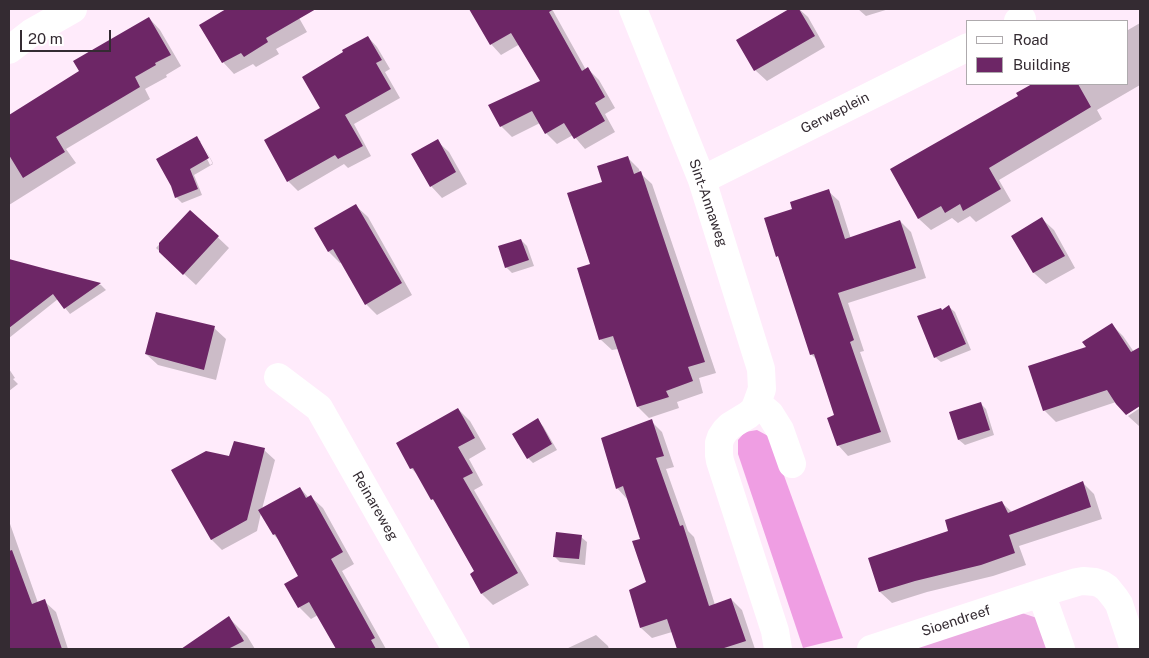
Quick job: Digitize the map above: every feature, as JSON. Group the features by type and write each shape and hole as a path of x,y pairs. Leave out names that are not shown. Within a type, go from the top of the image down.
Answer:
{"street":[{"path":"9,50 31,33 73,9"},
{"name":"Sint-Annaweg","path":"633,9 702,180 761,369 762,389 758,403"},
{"name":"Gerweplein","path":"702,180 966,47"},
{"name":"Reinareweg","path":"278,377 319,408 456,649"},
{"path":"778,649 720,461 719,443 721,437 730,426 754,410 758,403 770,414 780,430 792,464"},
{"name":"Sioendreef","path":"871,649 1076,582 1089,581 1101,584 1112,593 1119,604 1134,649"},
{"path":"1042,593 1061,649"}],"shaded area":[{"path":"757,430 770,437 843,638 803,648 738,454 738,440 745,432"},
{"path":"1022,613 1037,618 1054,649 906,649"}],"building":[{"path":"226,9 316,9 266,38 268,42 244,57 241,53 222,63 199,25"},
{"path":"469,9 554,9 549,12 582,71 588,67 605,97 595,103 605,121 574,139 564,123 545,134 532,111 500,127 488,105 540,81 511,33 490,45"},
{"path":"789,9 799,9 815,36 754,71 736,40"},
{"path":"149,17 171,55 155,63 156,65 135,77 140,87 56,137 65,152 23,178 9,155 9,115 79,71 73,61"},
{"path":"368,36 382,60 376,63 391,89 345,115 363,146 338,159 335,155 287,182 264,140 320,108 302,77 343,52 342,50"},
{"path":"1030,85 1079,85 1091,107 989,168 1001,189 963,211 960,204 945,213 941,206 918,219 890,169 1018,96 1016,93"},
{"path":"197,136 209,158 190,169 198,189 175,198 171,186 156,159"},
{"path":"438,139 456,172 430,187 411,154"},
{"path":"628,156 634,174 641,171 705,362 688,367 693,381 666,391 669,397 637,407 613,336 599,340 577,268 590,264 567,193 602,182 597,166"},
{"path":"829,189 845,239 900,220 916,268 838,293 854,340 850,342 881,432 837,446 827,418 834,415 814,354 810,355 764,218 792,209 790,202"},
{"path":"356,204 402,283 365,305 333,249 328,252 314,228"},
{"path":"190,210 219,236 183,275 159,252 159,243"},
{"path":"1042,217 1065,256 1033,273 1011,236"},
{"path":"521,239 529,260 505,268 498,246"},
{"path":"9,259 101,283 64,309 53,294 9,328"},
{"path":"949,305 966,344 934,358 917,316 941,308 942,310"},
{"path":"156,312 215,326 204,370 145,354"},
{"path":"1112,323 1131,352 1140,347 1140,406 1126,415 1107,390 1043,411 1028,366 1086,347 1082,342"},
{"path":"981,402 990,430 958,440 949,412"},
{"path":"458,408 475,438 458,447 473,473 463,478 518,573 481,594 470,574 474,571 433,499 431,500 413,468 410,469 396,443"},
{"path":"538,418 552,444 527,459 512,434"},
{"path":"652,419 664,456 656,458 680,526 683,525 709,606 731,598 746,641 721,649 677,649 667,619 640,628 629,590 646,582 632,541 640,539 623,486 616,489 601,438"},
{"path":"234,441 265,448 247,520 211,540 171,470 206,451 229,456"},
{"path":"1083,481 1091,507 1009,535 1015,553 981,565 879,592 868,558 948,531 945,520 1002,501 1008,513"},
{"path":"300,487 306,498 311,495 343,552 331,559 375,638 371,640 376,649 336,649 309,602 298,608 284,584 298,576 275,534 273,535 258,510"},
{"path":"556,532 582,535 579,559 553,557"},
{"path":"12,550 32,604 45,599 62,649 9,649 9,551"},
{"path":"229,616 244,641 228,649 181,649"}]}
